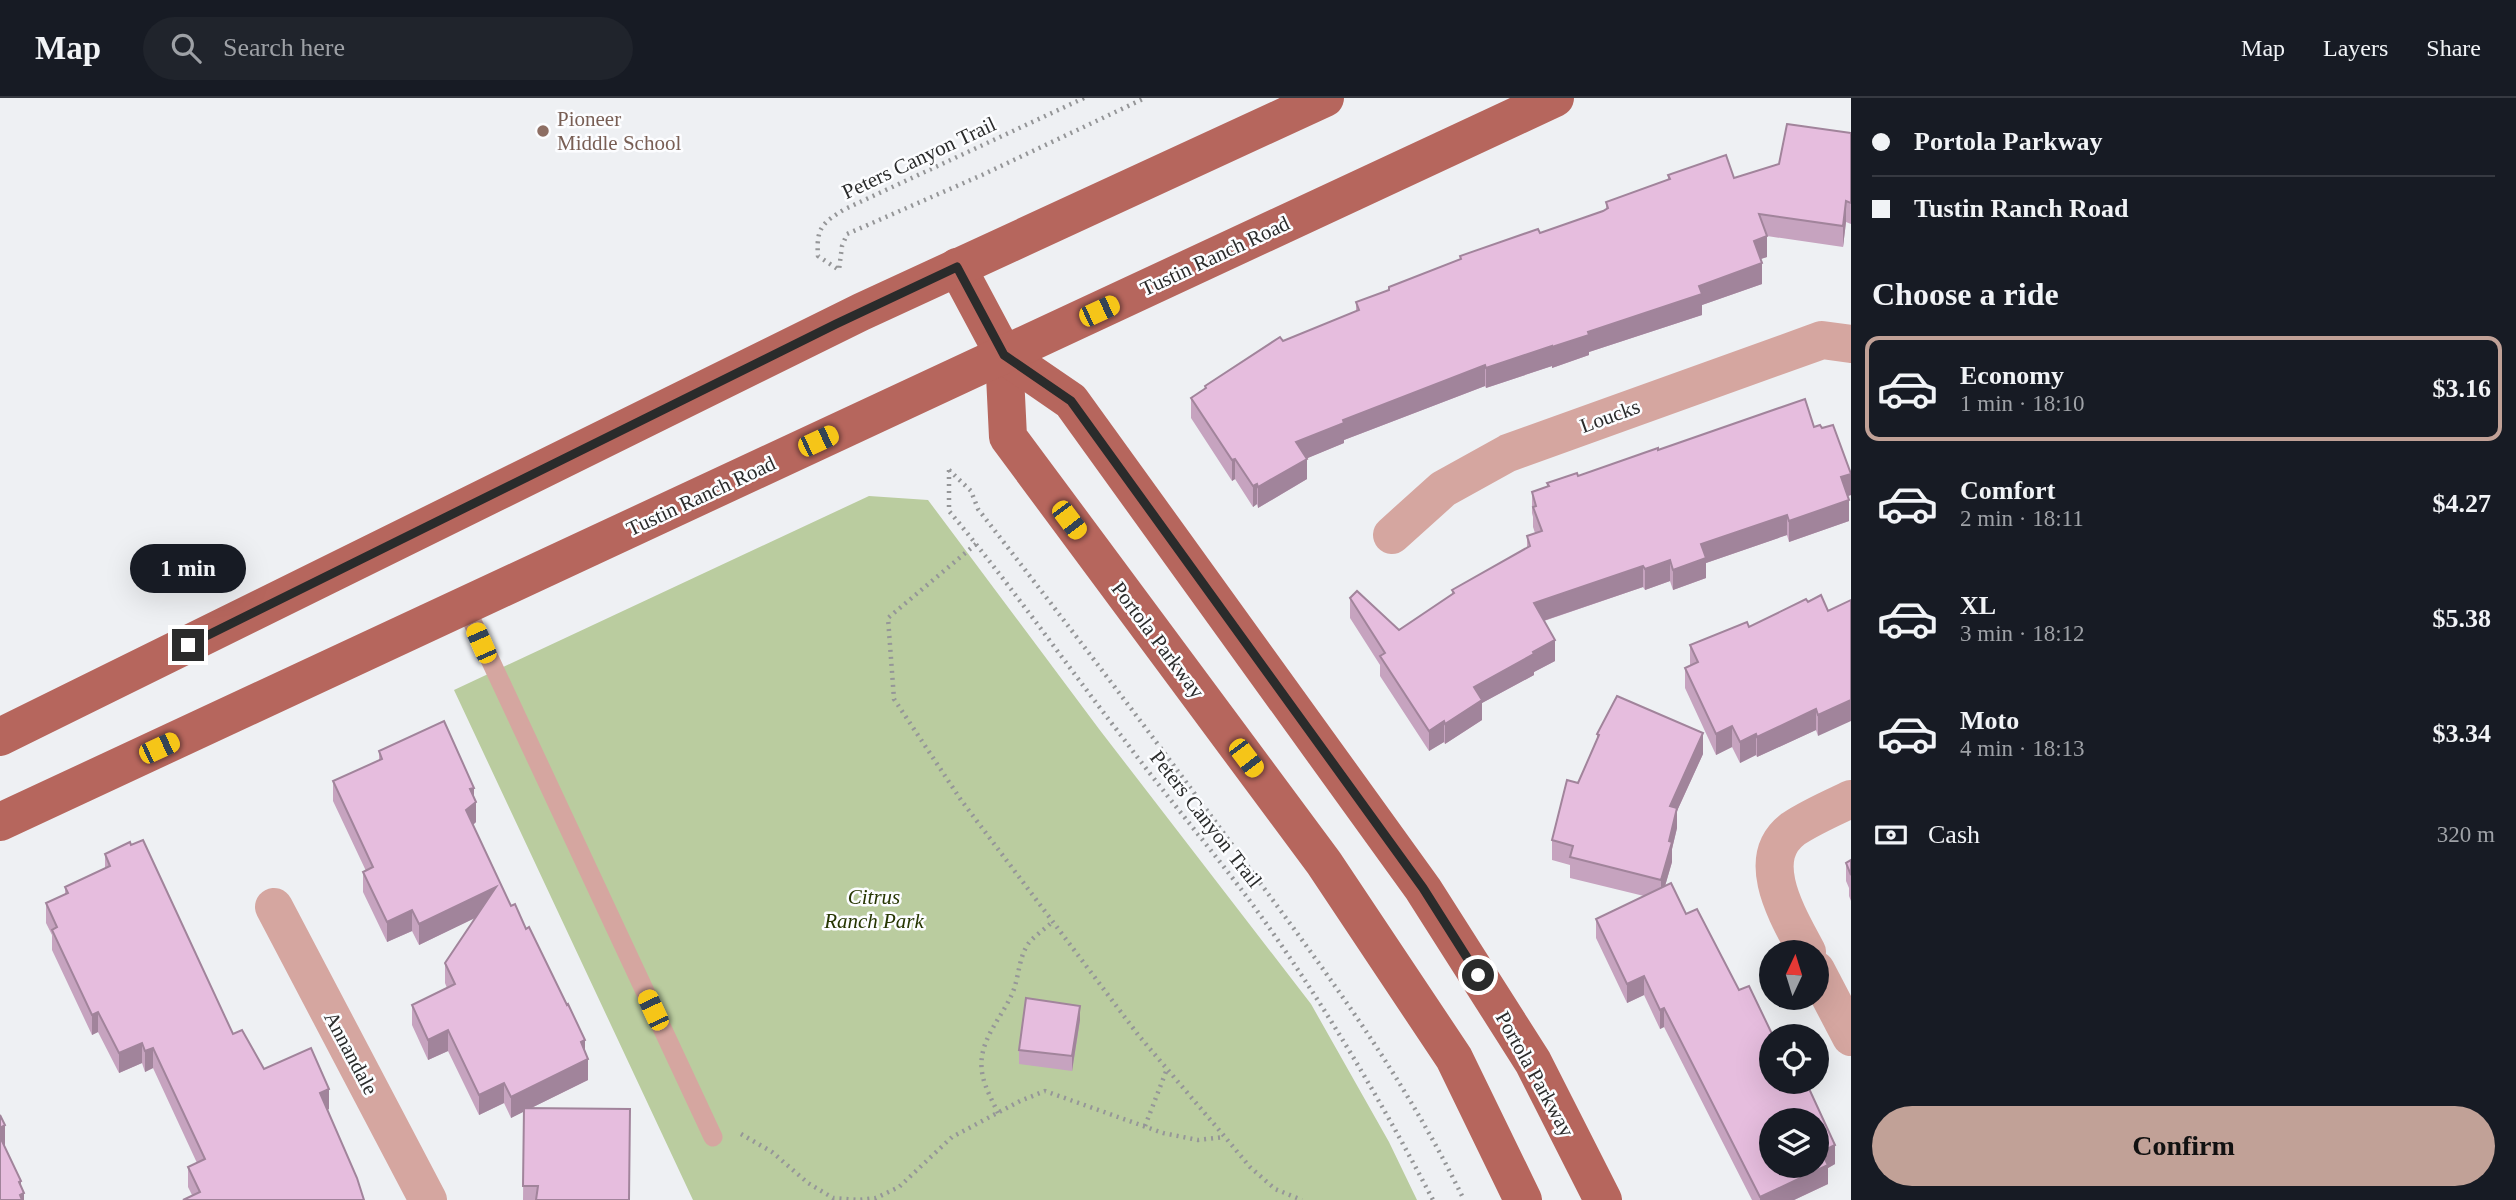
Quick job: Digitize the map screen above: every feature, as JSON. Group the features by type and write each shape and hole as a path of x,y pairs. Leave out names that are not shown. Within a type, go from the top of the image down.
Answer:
{"main road":[{"path":"0,737 848,318 1325,98"},
{"name":"Tustin Ranch Road","path":"0,822 1555,98"},
{"name":"Portola Parkway","path":"957,267 1004,355 1008,437 1324,863 1454,1058 1522,1200"},
{"name":"Portola Parkway","path":"1004,355 1071,401 1423,888 1533,1062 1604,1200"}],"street":[{"name":"Loucks","path":"1392,535 1443,489 1508,453 1822,340 1849,343"},
{"path":"1801,940 1786,912 1775,877 1774,858 1791,831 1851,799"},
{"name":"Annandale","path":"274,907 428,1200"},
{"path":"1829,995 1851,1037"}],"lane":[{"path":"465,606 713,1137"}],"path":[{"name":"Peters Canyon Trail","path":"1084,98 845,209 826,221 817,237 818,256 839,270 842,246 847,234 982,175 1145,98"},
{"name":"Peters Canyon Trail","path":"1433,1200 1395,1127 1329,1018 1248,899 948,511 949,470 971,491 978,509 1119,690 1339,989 1404,1088 1464,1200"},
{"path":"976,544 888,618 894,699 961,800 1167,1069 1250,1167 1275,1189 1302,1200"},
{"path":"998,1113 982,1070 984,1048 992,1027 1006,1007 1028,943 1052,922"},
{"path":"1145,1126 1167,1069"},
{"path":"713,1137 738,1133 746,1137 772,1152 808,1183 833,1198 876,1198 899,1187 952,1137 1020,1101 1045,1091 1163,1133 1198,1140 1225,1138"}],"green space":[{"name":"Citrus Ranch Park","path":"869,496 928,500 1099,729 1311,1004 1389,1142 1417,1200 693,1200 454,690"}],"building":[{"path":"1787,124 1851,133 1851,203 1846,201 1843,226 1759,214 1767,236 1754,241 1762,263 1699,286 1702,294 1588,332 1589,335 1486,368 1485,365 1343,420 1344,423 1296,442 1307,459 1258,487 1257,484 1253,486 1235,459 1232,460 1191,398 1280,337 1283,341 1359,310 1356,302 1461,259 1460,256 1538,229 1540,233 1603,211 1608,208 1606,202 1670,179 1668,175 1726,155 1734,178 1779,164"},
{"path":"1805,399 1814,427 1833,425 1851,474 1841,477 1849,500 1789,521 1787,515 1701,544 1706,558 1673,570 1670,560 1645,569 1643,566 1534,603 1555,640 1474,687 1482,700 1429,731 1380,656 1385,653 1350,598 1357,591 1399,630 1454,593 1452,590 1530,546 1527,536 1542,531 1533,507 1536,506 1532,492 1549,486 1547,483 1577,473 1578,476 1658,450"},
{"path":"1821,595 1828,611 1851,600 1851,700 1818,715 1816,709 1757,737 1756,734 1740,742 1732,726 1716,734 1685,668 1698,662 1690,645 1747,622 1749,627 1806,599 1808,602"},
{"path":"1617,696 1703,733 1670,806 1677,808 1669,841 1672,842 1661,880 1570,857 1573,846 1552,840 1567,780 1578,783 1599,735 1597,734"},
{"path":"444,721 474,788 470,789 476,802 466,810 511,906 515,904 526,929 529,927 585,1040 581,1042 588,1059 511,1097 504,1083 479,1095 448,1030 428,1040 412,1005 455,984 445,963 496,887 419,924 412,910 387,922 363,872 373,867 333,781 382,759 379,751"},
{"path":"143,840 233,1034 242,1030 264,1069 311,1048 329,1089 320,1093 364,1200 183,1200 200,1192 188,1167 205,1159 153,1048 145,1051 142,1043 119,1053 98,1012 92,1015 52,930 57,927 46,903 68,893 65,887 110,866 105,854 130,842 131,845"},
{"path":"1851,860 1851,875 1846,863"},
{"path":"1671,883 1686,914 1697,909 1739,990 1749,986 1767,1024 1759,1024 1759,1094 1812,1094 1818,1108 1759,1108 1759,1178 1800,1178 1760,1197 1664,1008 1660,1010 1644,976 1627,984 1596,919"},
{"path":"1026,998 1080,1006 1072,1056 1019,1050"},
{"path":"524,1108 630,1109 629,1200 536,1200 538,1186 523,1186"},
{"path":"0,1115 5,1125 0,1128"},
{"path":"1829,1132 1835,1145 1829,1148"},
{"path":"0,1137 21,1181 19,1182 24,1193 20,1195 22,1200 0,1200"}],"place":[{"name":"Pioneer Middle School","path":"543,131"}],"route":[{"path":"188,645 836,324 957,267 1004,355 1071,401 1423,888 1478,975"}]}
